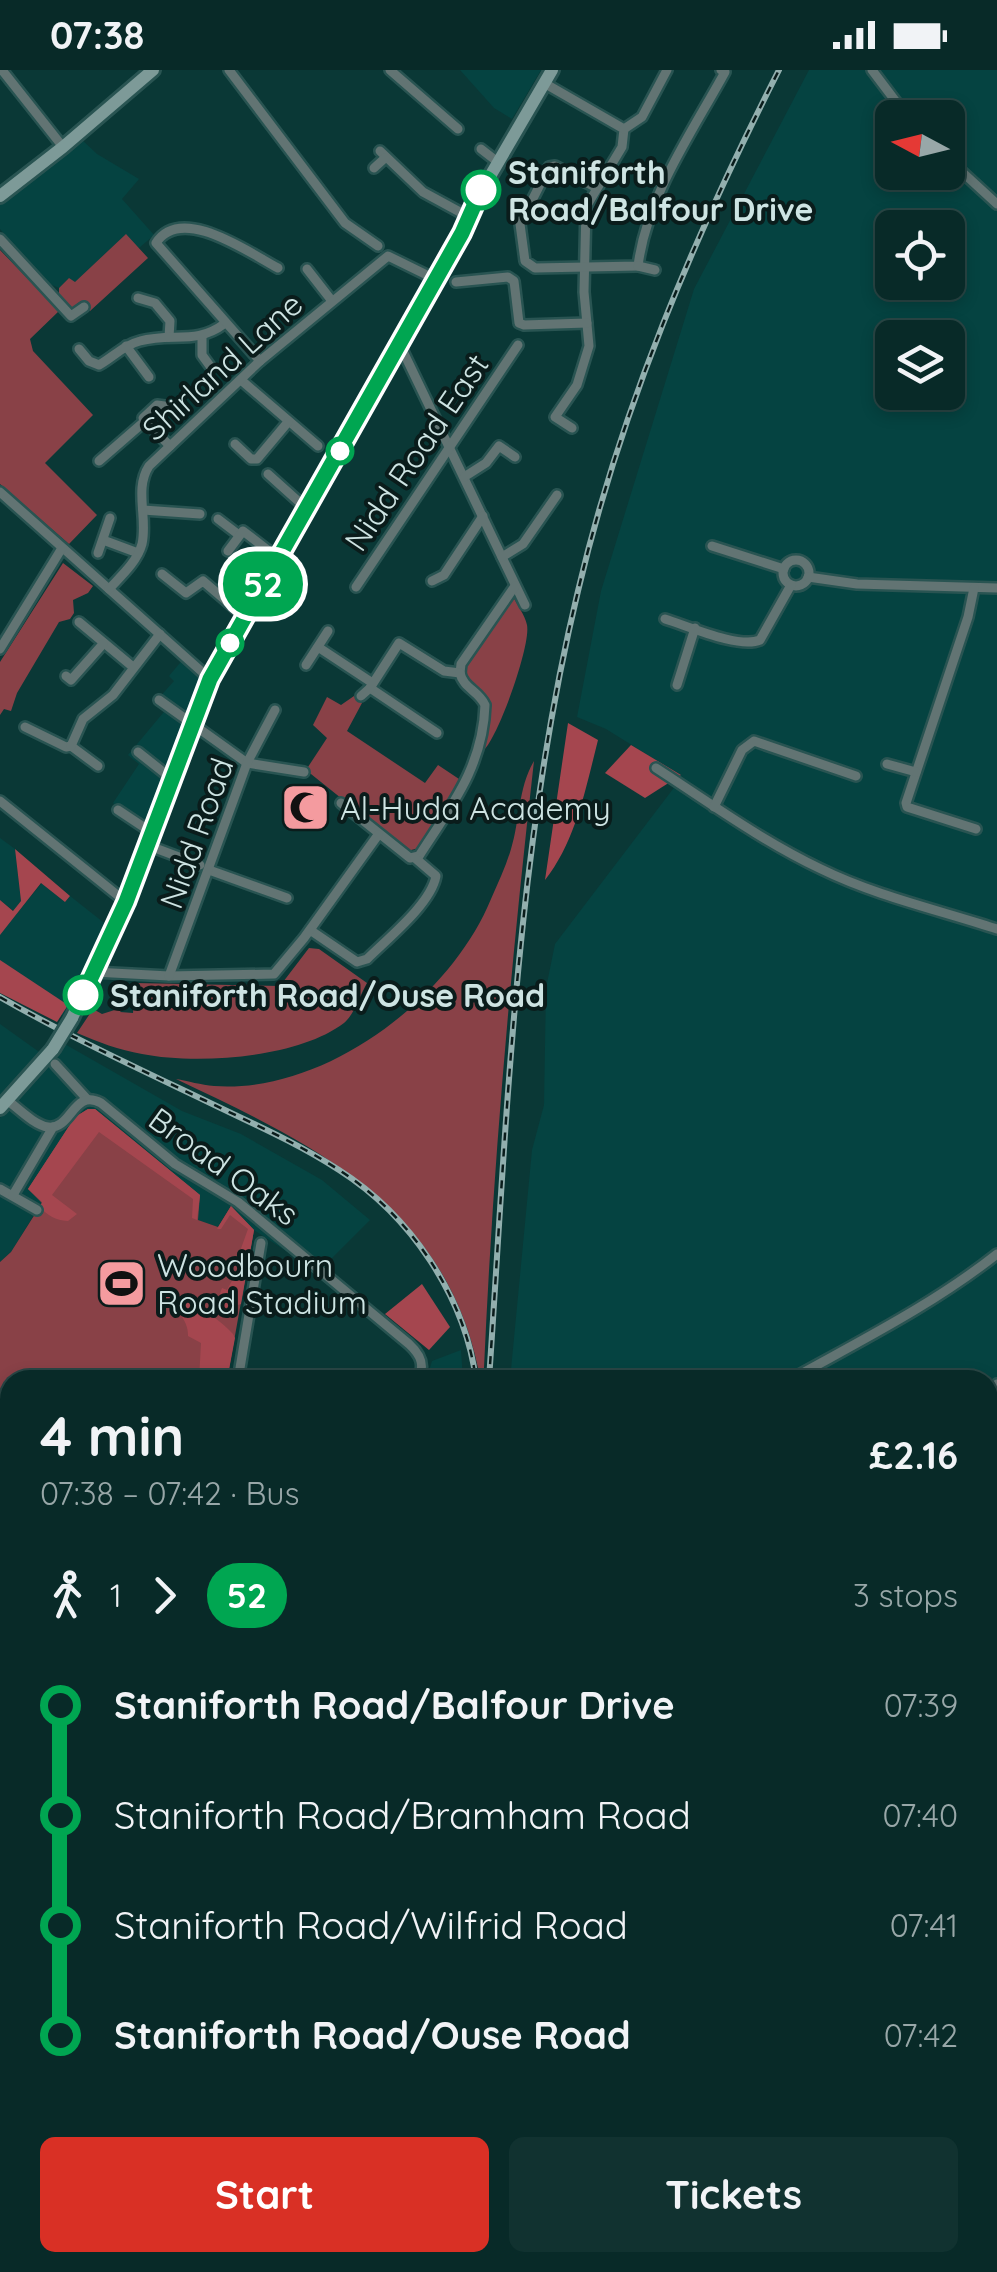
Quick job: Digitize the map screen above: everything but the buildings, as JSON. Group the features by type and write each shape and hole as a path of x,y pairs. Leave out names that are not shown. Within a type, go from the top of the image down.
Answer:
{"main road":[{"path":"0,196 152,70"},
{"path":"4,1104 54,1057 126,902 210,679 552,70"}],"street":[{"path":"2,70 63,147"},
{"path":"230,70 349,235 378,246"},
{"path":"390,70 458,129"},
{"path":"546,427 577,384 589,346 584,266 586,207 622,147 624,129 642,117 667,70"},
{"path":"638,266 642,234 658,194 726,72 721,70"},
{"path":"872,70 895,100"},
{"path":"544,83 624,129"},
{"path":"481,149 499,164"},
{"path":"374,168 382,154 423,192 470,216"},
{"path":"595,187 550,167 520,224 525,262 535,268 638,266 655,270"},
{"path":"965,175 997,204"},
{"path":"146,250 171,229 189,226 278,268"},
{"path":"0,239 71,316 84,307"},
{"path":"156,243 260,361"},
{"path":"260,258 266,248"},
{"name":"Shirland Lane","path":"138,553 144,529 143,476 260,361 388,256 435,279"},
{"path":"307,269 332,301"},
{"path":"456,282 508,277 514,281 519,323 524,325 586,322"},
{"path":"138,298 155,303 170,321 169,337"},
{"path":"79,349 88,361 99,366 126,346 146,339 202,337 224,324"},
{"path":"202,337 202,355 210,366"},
{"path":"399,343 525,605"},
{"name":"Nidd Road East","path":"356,587 518,345"},
{"path":"126,346 149,378"},
{"path":"241,380 318,446"},
{"path":"96,464 157,405 172,407"},
{"path":"555,416 572,428"},
{"path":"142,417 170,446"},
{"path":"235,444 256,459 288,422"},
{"path":"464,477 486,463 499,446 515,457"},
{"path":"268,474 307,509"},
{"path":"0,492 210,679"},
{"path":"502,557 523,544 556,495"},
{"path":"143,510 200,514"},
{"path":"432,581 444,575 483,516"},
{"path":"98,554 110,518"},
{"path":"218,519 239,535"},
{"path":"228,550 239,535 247,532 278,558"},
{"path":"103,540 138,553 109,589"},
{"path":"712,546 784,570"},
{"path":"0,650 62,548"},
{"path":"791,561 802,562 808,577 803,584 791,585 784,570 791,561"},
{"path":"162,574 186,593 203,581 244,616"},
{"path":"808,577 858,584 997,588"},
{"path":"666,619 740,642 756,643 791,585"},
{"path":"415,858 469,780 475,762 484,704 466,686 461,664 515,586"},
{"path":"974,588 968,618 907,807 976,830"},
{"path":"968,618 982,622"},
{"path":"79,622 132,668"},
{"path":"677,684 695,628"},
{"path":"306,665 328,631"},
{"path":"26,727 66,748 71,746 83,720 113,695 160,634"},
{"path":"361,696 402,638 444,671 460,673"},
{"path":"66,676 72,680 103,644"},
{"path":"318,647 437,733"},
{"path":"159,700 248,763 304,772"},
{"name":"Nidd Road","path":"170,976 204,868 275,710"},
{"path":"714,807 742,750 754,741 856,776"},
{"path":"71,746 91,765"},
{"path":"138,752 172,778"},
{"path":"887,764 916,772"},
{"path":"656,768 822,870 862,887 997,928"},
{"path":"0,801 126,902"},
{"path":"310,930 357,962 367,959 412,914 434,885 436,876 341,803"},
{"path":"118,810 149,839 204,868 286,898"},
{"path":"94,972 170,976 274,974 378,834"},
{"name":"Broad Oaks","path":"54,1057 87,1099 101,1103 174,1164 238,1202 420,1356 422,1370"},
{"path":"12,1196 52,1127 87,1099"},
{"path":"4,1104 52,1127"},
{"path":"0,1188 37,1210"},
{"path":"240,1370 262,1243"},
{"path":"808,1370 971,1275 997,1254"}],"shaded area":[{"path":"460,70 541,70 512,119 494,108"},
{"path":"809,70 997,70 997,1370 511,1370 532,1150 544,1105 546,988 555,944 680,775 606,729 577,717 601,591 694,289"},
{"path":"81,139 97,154 139,179 122,199 154,235 139,248 125,235 74,283 69,278 59,288 47,283 0,229 0,200"},
{"path":"126,234 148,258 90,311 81,301 72,308 59,295 59,288 69,278 75,282"},
{"path":"0,250 59,311 30,339 33,351 93,415 45,463 97,515 69,544 0,484"},
{"path":"63,563 93,586 73,600 74,613 70,619 59,622 17,693 11,711 4,709 0,715 0,662"},
{"path":"513,596 527,625 524,651 505,709 484,750 488,706 468,682 466,667"},
{"path":"185,657 210,679 151,832 113,803 139,764 128,755 168,707 158,699 174,681 169,676"},
{"path":"354,696 362,703 347,731 425,783 438,765 462,781 419,848 407,851 306,770 327,738 313,725 327,697 341,705"},
{"path":"568,723 598,740 572,831 545,880"},
{"path":"631,745 681,775 645,798 605,773"},
{"path":"534,761 504,1064 484,1368 478,1368 461,1312 436,1264 404,1223 366,1187 323,1156 176,1079 214,1086 256,1084 298,1074 340,1057 415,1004 446,972 472,936 491,899 511,849 525,782"},
{"path":"0,838 15,849 21,901 14,911 0,900"},
{"path":"15,849 70,896 65,902 41,883 0,935 0,900 13,911 21,901"},
{"path":"42,883 65,902 70,896 108,926 79,1002 63,1016 0,971 0,934"},
{"path":"309,948 319,949 367,983 344,1023 301,1044 247,1056 191,1059 133,1052 77,1033 93,1009 102,1014 124,1007 120,1012 133,1013 135,983 280,986"},
{"path":"0,960 68,1005 57,1022 0,993"},
{"path":"0,1024 42,1054 0,1103"},
{"path":"63,1043 182,1111 241,1134 322,1180 370,1220 318,1272 254,1230 230,1207 218,1227 197,1220 199,1195 95,1109 88,1109 28,1189 42,1202 11,1252 0,1262 0,1118"},
{"name":"Woodbourn Road Stadium","path":"95,1109 200,1195 198,1220 218,1227 231,1206 254,1230 229,1370 0,1370 0,1262 11,1252 42,1203 28,1189 75,1117"},
{"path":"95,1109 200,1195 197,1220 192,1218 193,1199 99,1132 52,1195 77,1214 68,1221 52,1217 40,1207 42,1202 28,1189 75,1117"},
{"path":"231,1206 254,1230 241,1304 229,1308 219,1307 217,1302 222,1288 227,1290 244,1258 239,1254 248,1229 230,1215 217,1229"},
{"path":"422,1284 450,1327 429,1350 385,1314"},
{"path":"165,1290 181,1296 233,1334 229,1370 200,1370 201,1343 188,1336 186,1323 157,1297"},
{"path":"461,1350 462,1370 429,1370 432,1361"}],"railway":[{"path":"490,1370 527,884 557,688 578,591 616,456 663,324 718,196 779,70"},
{"path":"0,997 289,1141 365,1188 411,1234 430,1260 460,1318 474,1370"}],"bus line":[{"name":"52","path":"83,995 126,902 210,679 462,233 481,190"}],"place":[{"name":"Staniforth Road/Balfour Drive","path":"481,190"},
{"name":"Al-Huda Academy","path":"305,808"},
{"name":"Staniforth Road/Ouse Road","path":"83,995"},
{"name":"Woodbourn Road Stadium","path":"122,1283"}]}
